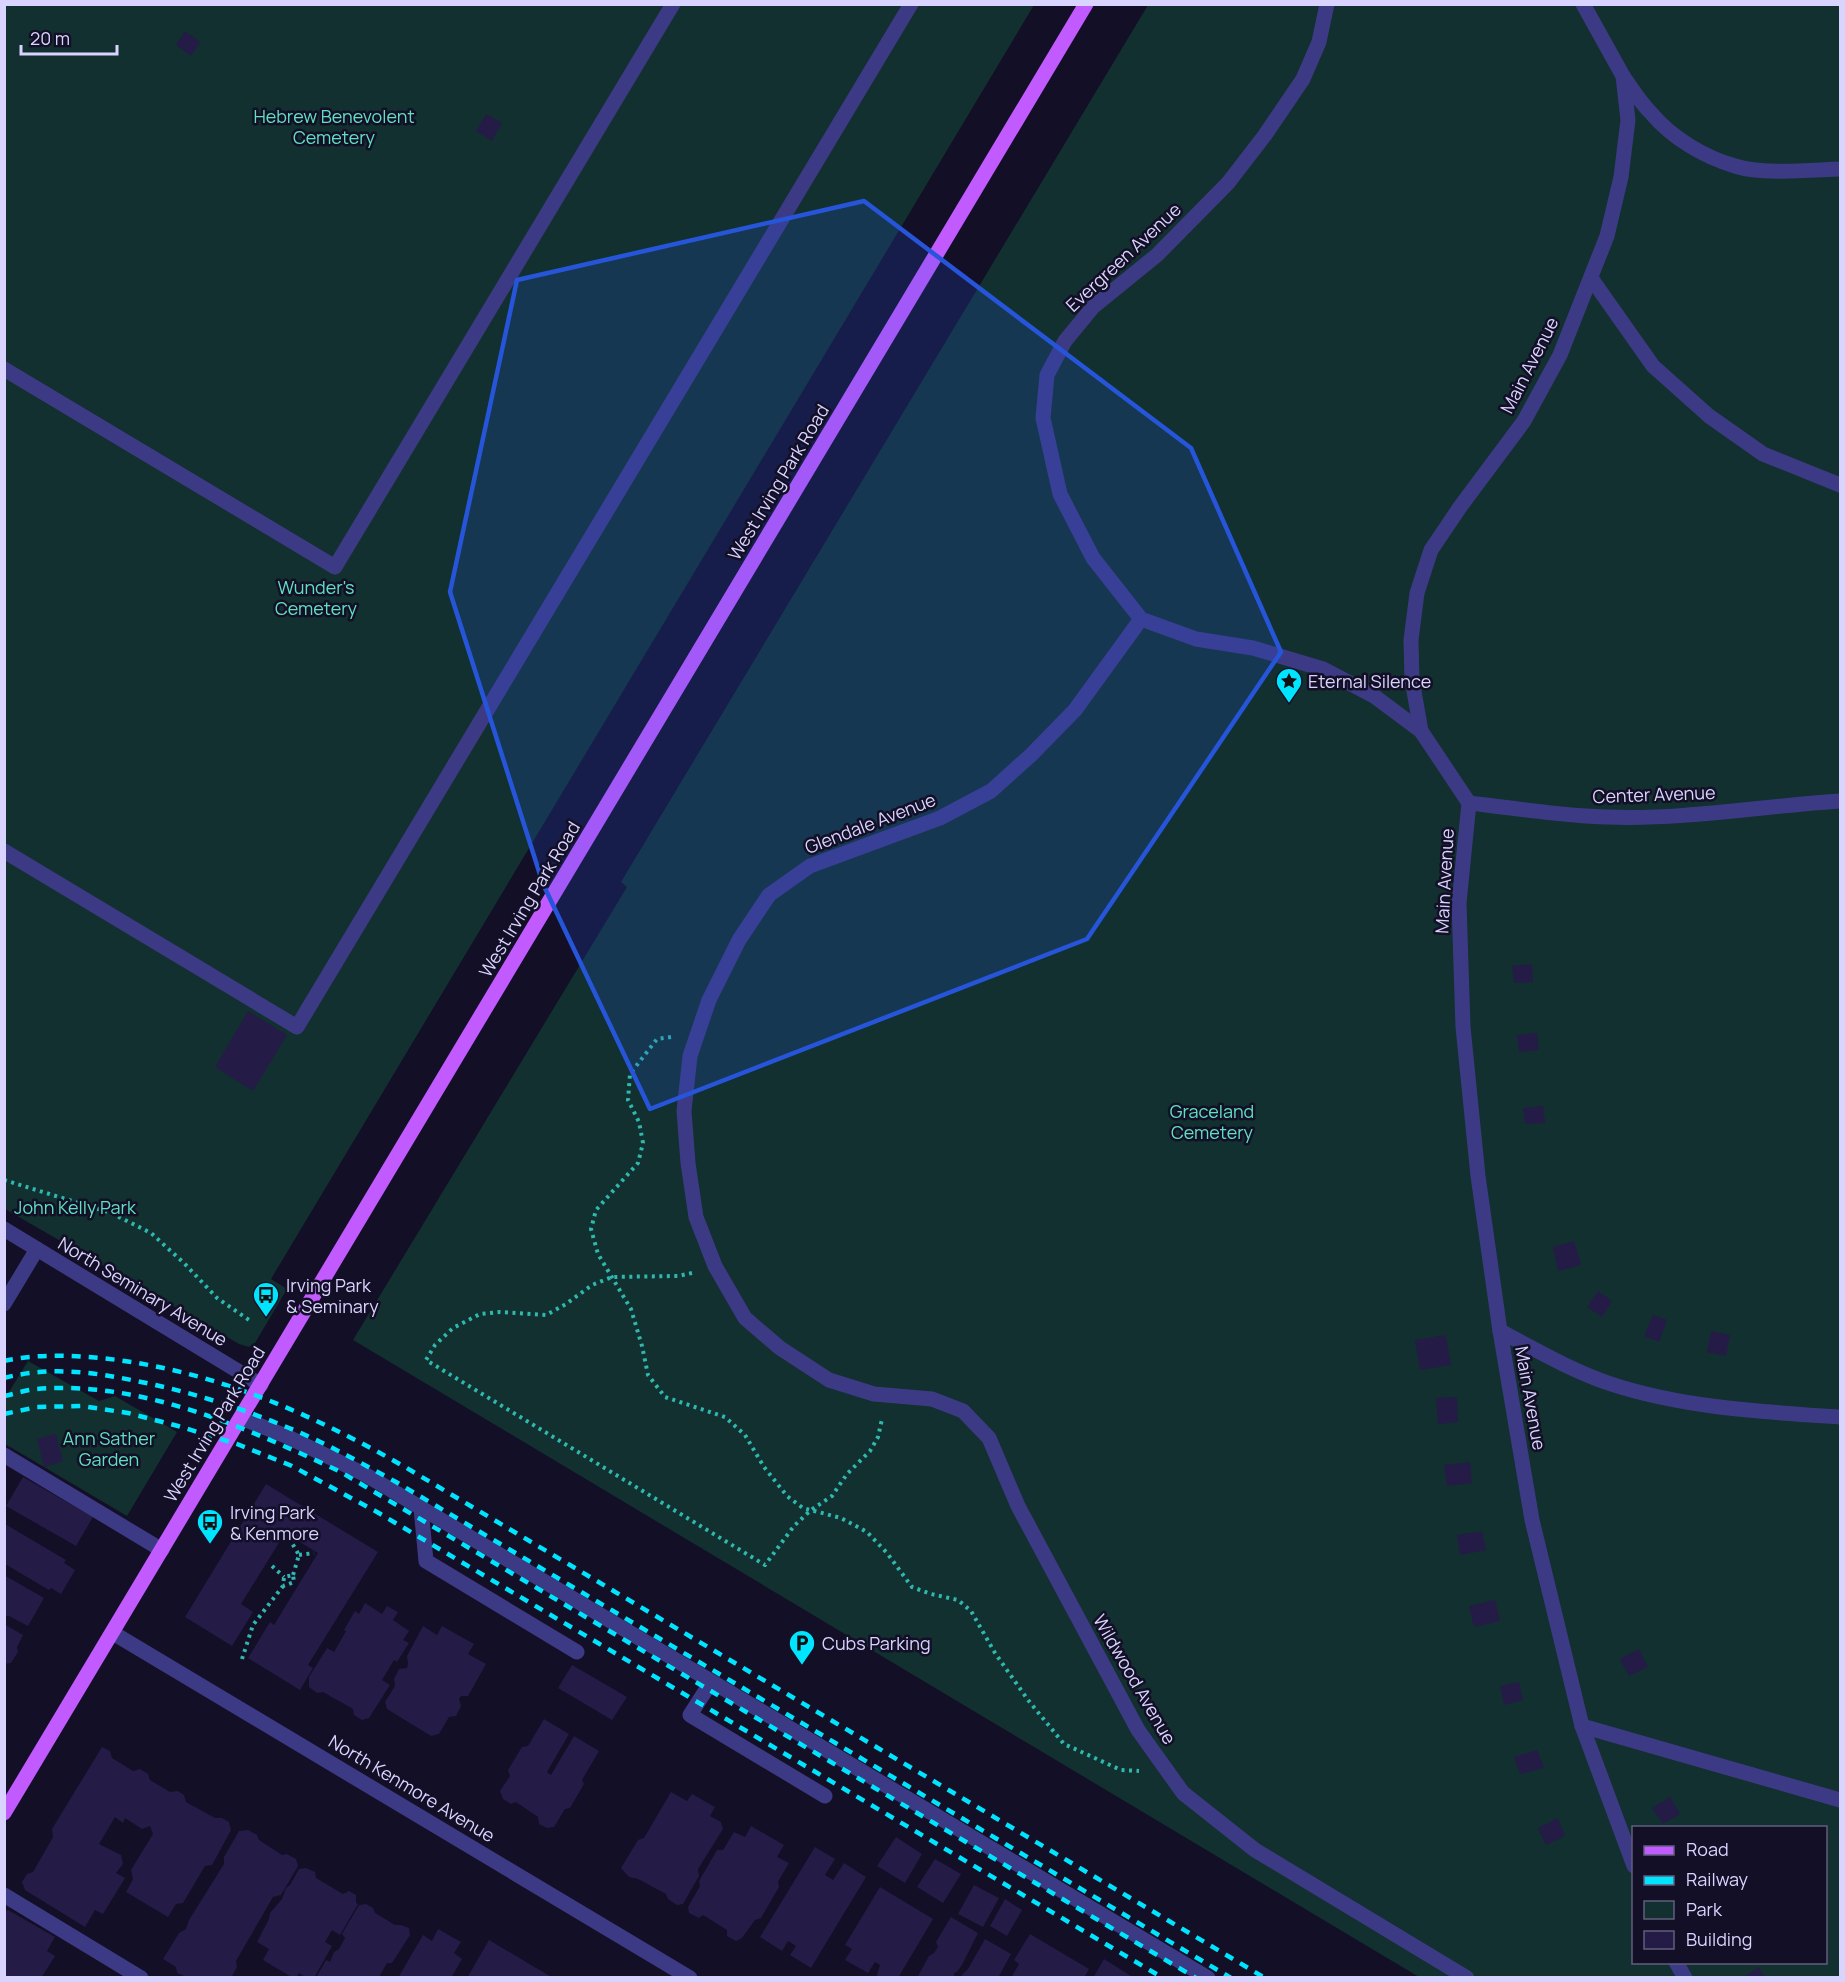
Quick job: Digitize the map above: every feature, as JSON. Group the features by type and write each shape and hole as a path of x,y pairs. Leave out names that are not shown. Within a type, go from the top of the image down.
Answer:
{"main road":[{"name":"West Irving Park Road","path":"4,1813 1086,4"}],"street":[{"path":"4,369 335,567 673,4"},
{"path":"4,851 297,1027 911,4"},
{"name":"Evergreen Avenue","path":"1141,619 1093,558 1060,494 1043,418 1047,375 1065,341 1093,307 1165,247 1228,183 1265,135 1303,79 1319,42 1327,4"},
{"name":"Main Avenue","path":"1421,731 1412,680 1411,640 1417,593 1431,550 1524,421 1560,355 1607,236 1621,177 1628,120 1623,76 1583,4"},
{"path":"1623,76 1651,114 1678,138 1706,155 1737,167 1770,170 1840,169"},
{"path":"1591,278 1653,366 1708,416 1764,454 1840,485"},
{"path":"1141,619 1196,639 1254,648 1323,669 1374,696 1421,731 1469,803"},
{"name":"Glendale Avenue","path":"989,1438 963,1411 932,1399 874,1394 829,1380 780,1348 745,1318 715,1266 696,1217 688,1163 684,1112 690,1056 709,1000 739,939 769,895 810,866 940,818 991,791 1031,755 1075,710 1141,619"},
{"name":"Center Avenue","path":"1469,803 1606,818 1683,816 1840,801"},
{"name":"Main Avenue","path":"1469,803 1459,903 1463,1027 1478,1176 1500,1331 1532,1520 1582,1726"},
{"name":"North Seminary Avenue","path":"4,1229 261,1385"},
{"path":"4,1304 37,1249"},
{"path":"1500,1331 1561,1363 1610,1384 1675,1401 1840,1418"},
{"path":"241,1418 286,1436 366,1475 1208,1977"},
{"name":"Wildwood Avenue","path":"989,1438 1018,1506 1138,1730 1183,1793 1255,1850 1467,1977"},
{"path":"4,1455 162,1550"},
{"path":"421,1508 426,1562 577,1652"},
{"name":"North Kenmore Avenue","path":"113,1633 690,1977"},
{"path":"711,1682 690,1715 825,1796"},
{"path":"1582,1726 1840,1800"},
{"path":"1582,1726 1632,1861"},
{"path":"4,1895 141,1977"},
{"path":"1677,1964 1685,1977"}],"path":[{"path":"698,1032 657,1039 630,1074 628,1100 639,1122 643,1143 638,1163 596,1210 591,1229 598,1254 631,1309 648,1375 665,1397 725,1417 745,1435 764,1467 787,1496 803,1508 841,1518 867,1533 887,1554 912,1587 958,1600 971,1611 995,1653 1021,1691 1064,1744 1121,1770 1138,1771 1160,1761"},
{"path":"4,1180 111,1213 151,1233 217,1298 252,1322"},
{"path":"715,1266 678,1276 612,1277 592,1285 546,1315 500,1312 480,1314 453,1328 435,1345 426,1360 765,1565 794,1526 811,1510 832,1496 847,1474 870,1451 878,1437 887,1395"},
{"path":"283,1586 294,1582 293,1575 299,1555 289,1538"},
{"path":"299,1555 314,1553"},
{"path":"272,1566 284,1577"},
{"path":"284,1577 293,1575"},
{"path":"242,1659 253,1625 283,1586 284,1577"}],"highlighted area":[{"path":"864,201 1191,448 1281,652 1087,939 650,1109 543,884 450,592 517,280"}],"green space":[{"name":"Wunder's Cemetery","path":"4,5 1034,5 271,1279 287,1289 255,1343 249,1347 239,1344 5,1209"},
{"name":"Graceland Cemetery","path":"1148,5 1840,5 1840,1977 1419,1977 353,1340 627,887 621,882"},
{"name":"Ann Sather Garden","path":"28,1361 99,1401 115,1396 177,1432 127,1516 5,1444 4,1400"}],"building":[{"path":"185,31 200,42 191,56 176,45"},
{"path":"486,114 502,123 492,141 476,131"},
{"path":"1532,964 1533,982 1514,983 1512,966"},
{"path":"248,1011 287,1035 253,1091 215,1067"},
{"path":"1537,1033 1539,1050 1519,1052 1517,1035"},
{"path":"1543,1106 1545,1123 1525,1124 1523,1108"},
{"path":"1574,1241 1581,1265 1558,1271 1553,1247"},
{"path":"1598,1291 1612,1301 1602,1317 1587,1307"},
{"path":"1653,1315 1667,1320 1659,1342 1644,1336"},
{"path":"1711,1331 1730,1335 1726,1356 1707,1352"},
{"path":"1446,1335 1451,1365 1420,1370 1415,1340"},
{"path":"1457,1397 1458,1422 1438,1424 1436,1398"},
{"path":"56,1434 63,1461 44,1467 37,1439"},
{"path":"1470,1462 1472,1483 1447,1486 1444,1465"},
{"path":"23,1477 93,1517 76,1546 6,1506"},
{"path":"266,1484 378,1552 308,1665 313,1668 300,1690 248,1658 270,1622 274,1625 318,1553 285,1533 241,1604 253,1612 232,1646 185,1617"},
{"path":"5,1524 66,1560 64,1563 75,1570 61,1594 51,1588 49,1590 5,1564"},
{"path":"1482,1531 1486,1550 1460,1555 1457,1535"},
{"path":"4,1575 44,1598 28,1626 9,1616 4,1616"},
{"path":"1495,1600 1500,1621 1474,1627 1469,1606"},
{"path":"365,1603 382,1614 387,1606 398,1612 393,1620 409,1631 403,1640 409,1643 397,1662 394,1660 382,1680 390,1685 369,1718 362,1720 354,1715 353,1709 309,1687 309,1677 327,1648 334,1652 355,1611 359,1614"},
{"path":"4,1624 23,1635 17,1647 18,1652 11,1663 4,1664"},
{"path":"423,1626 437,1635 442,1626 474,1644 468,1654 486,1664 468,1696 461,1696 459,1699 461,1706 456,1716 449,1717 439,1734 431,1736 387,1709 385,1702 395,1686 394,1679 399,1669 407,1668 407,1656"},
{"path":"1639,1649 1648,1667 1629,1676 1620,1659"},
{"path":"572,1665 627,1697 612,1720 558,1688"},
{"path":"1519,1682 1523,1700 1504,1705 1500,1686"},
{"path":"544,1719 569,1734 547,1772 551,1775 574,1736 599,1751 582,1780 584,1784 570,1808 565,1809 554,1827 547,1828 539,1824 538,1817 516,1802 511,1804 503,1799 500,1791 510,1776 508,1770 522,1747 528,1746"},
{"path":"102,1747 110,1751 112,1758 133,1771 140,1769 148,1774 150,1780 170,1792 178,1791 184,1795 186,1802 215,1818 222,1818 229,1822 231,1830 212,1865 205,1866 183,1903 176,1904 168,1917 126,1892 133,1879 131,1870 153,1834 150,1826 142,1829 125,1818 123,1823 115,1817 99,1844 121,1855 123,1864 116,1873 125,1878 103,1914 95,1910 85,1927 25,1890 22,1882 27,1874 33,1872 53,1837 52,1829"},
{"path":"1537,1750 1544,1768 1520,1774 1514,1757"},
{"path":"671,1792 687,1801 692,1794 715,1807 710,1816 721,1822 723,1829 698,1869 699,1876 683,1904 677,1905 668,1899 666,1894 638,1879 629,1877 621,1868 638,1840 644,1838"},
{"path":"1670,1797 1680,1814 1663,1824 1652,1808"},
{"path":"1558,1818 1565,1836 1546,1845 1538,1828"},
{"path":"751,1826 784,1845 777,1857 789,1863 778,1882 779,1887 761,1918 755,1920 742,1938 736,1941 727,1936 727,1930 703,1915 699,1918 689,1913 688,1907 700,1886 699,1881 717,1850 723,1850 734,1832 745,1837"},
{"path":"248,1830 282,1855 287,1854 296,1859 298,1866 281,1895 273,1897 236,1961 237,1967 231,1978 189,1978 177,1973 176,1967 163,1959 179,1933 186,1929 189,1920 224,1864 224,1857 239,1831"},
{"path":"896,1837 922,1854 905,1883 877,1866"},
{"path":"815,1847 835,1859 825,1875 833,1880 844,1863 866,1877 811,1968 790,1955 796,1946 788,1941 782,1951 760,1937"},
{"path":"935,1859 961,1874 943,1903 917,1887"},
{"path":"306,1868 315,1872 316,1878 343,1894 349,1891 356,1895 358,1904 340,1935 332,1930 325,1942 332,1946 314,1978 307,1978 299,1973 296,1978 293,1978 263,1960 269,1949 257,1942 270,1913 282,1899 286,1888 299,1869"},
{"path":"974,1885 999,1898 983,1927 958,1914"},
{"path":"880,1887 933,1919 898,1978 878,1978 880,1965 875,1962 868,1973 845,1960 852,1949 845,1945"},
{"path":"1005,1899 1022,1910 1007,1936 990,1926"},
{"path":"366,1904 373,1908 375,1913 395,1925 409,1928 410,1935 392,1963 387,1963 380,1978 316,1978 326,1960 330,1962 334,1952 339,1949 345,1938 342,1934 359,1905"},
{"path":"8,1910 55,1937 47,1951 55,1956 41,1978 4,1978 4,1911"},
{"path":"951,1917 978,1933 962,1965 954,1973 954,1978 917,1978 929,1956 938,1947 936,1942"},
{"path":"438,1929 461,1942 454,1953 462,1959 451,1978 398,1978 423,1935 432,1941"},
{"path":"1030,1934 1089,1969 1084,1978 1011,1978 1019,1964 1014,1960"},
{"path":"985,1939 1011,1954 998,1978 962,1978 962,1975 968,1969"},
{"path":"489,1940 553,1978 467,1978"},
{"path":"1104,1959 1134,1978 1093,1978"},
{"path":"1759,1967 1765,1978 1742,1978"}],"railway":[{"path":"4,1361 40,1356 100,1358 181,1372 258,1396 333,1429 405,1467 1265,1978"},
{"path":"4,1378 55,1371 107,1375 141,1382 234,1407 330,1447 396,1482 1231,1978"},
{"path":"4,1396 36,1389 75,1388 115,1392 153,1400 192,1410 230,1424 339,1471 1196,1978"},
{"path":"4,1414 37,1407 82,1406 128,1413 237,1444 292,1466 377,1512 1163,1978"}],"place":[{"name":"Eternal Silence","path":"1289,704"},
{"name":"Irving Park & Seminary","path":"266,1318"},
{"name":"Irving Park & Kenmore","path":"210,1545"},
{"name":"Cubs Parking","path":"802,1666"}],"park label":[{"name":"Hebrew Benevolent Cemetery","path":"334,126"},
{"name":"John Kelly Park","path":"75,1207"}]}
